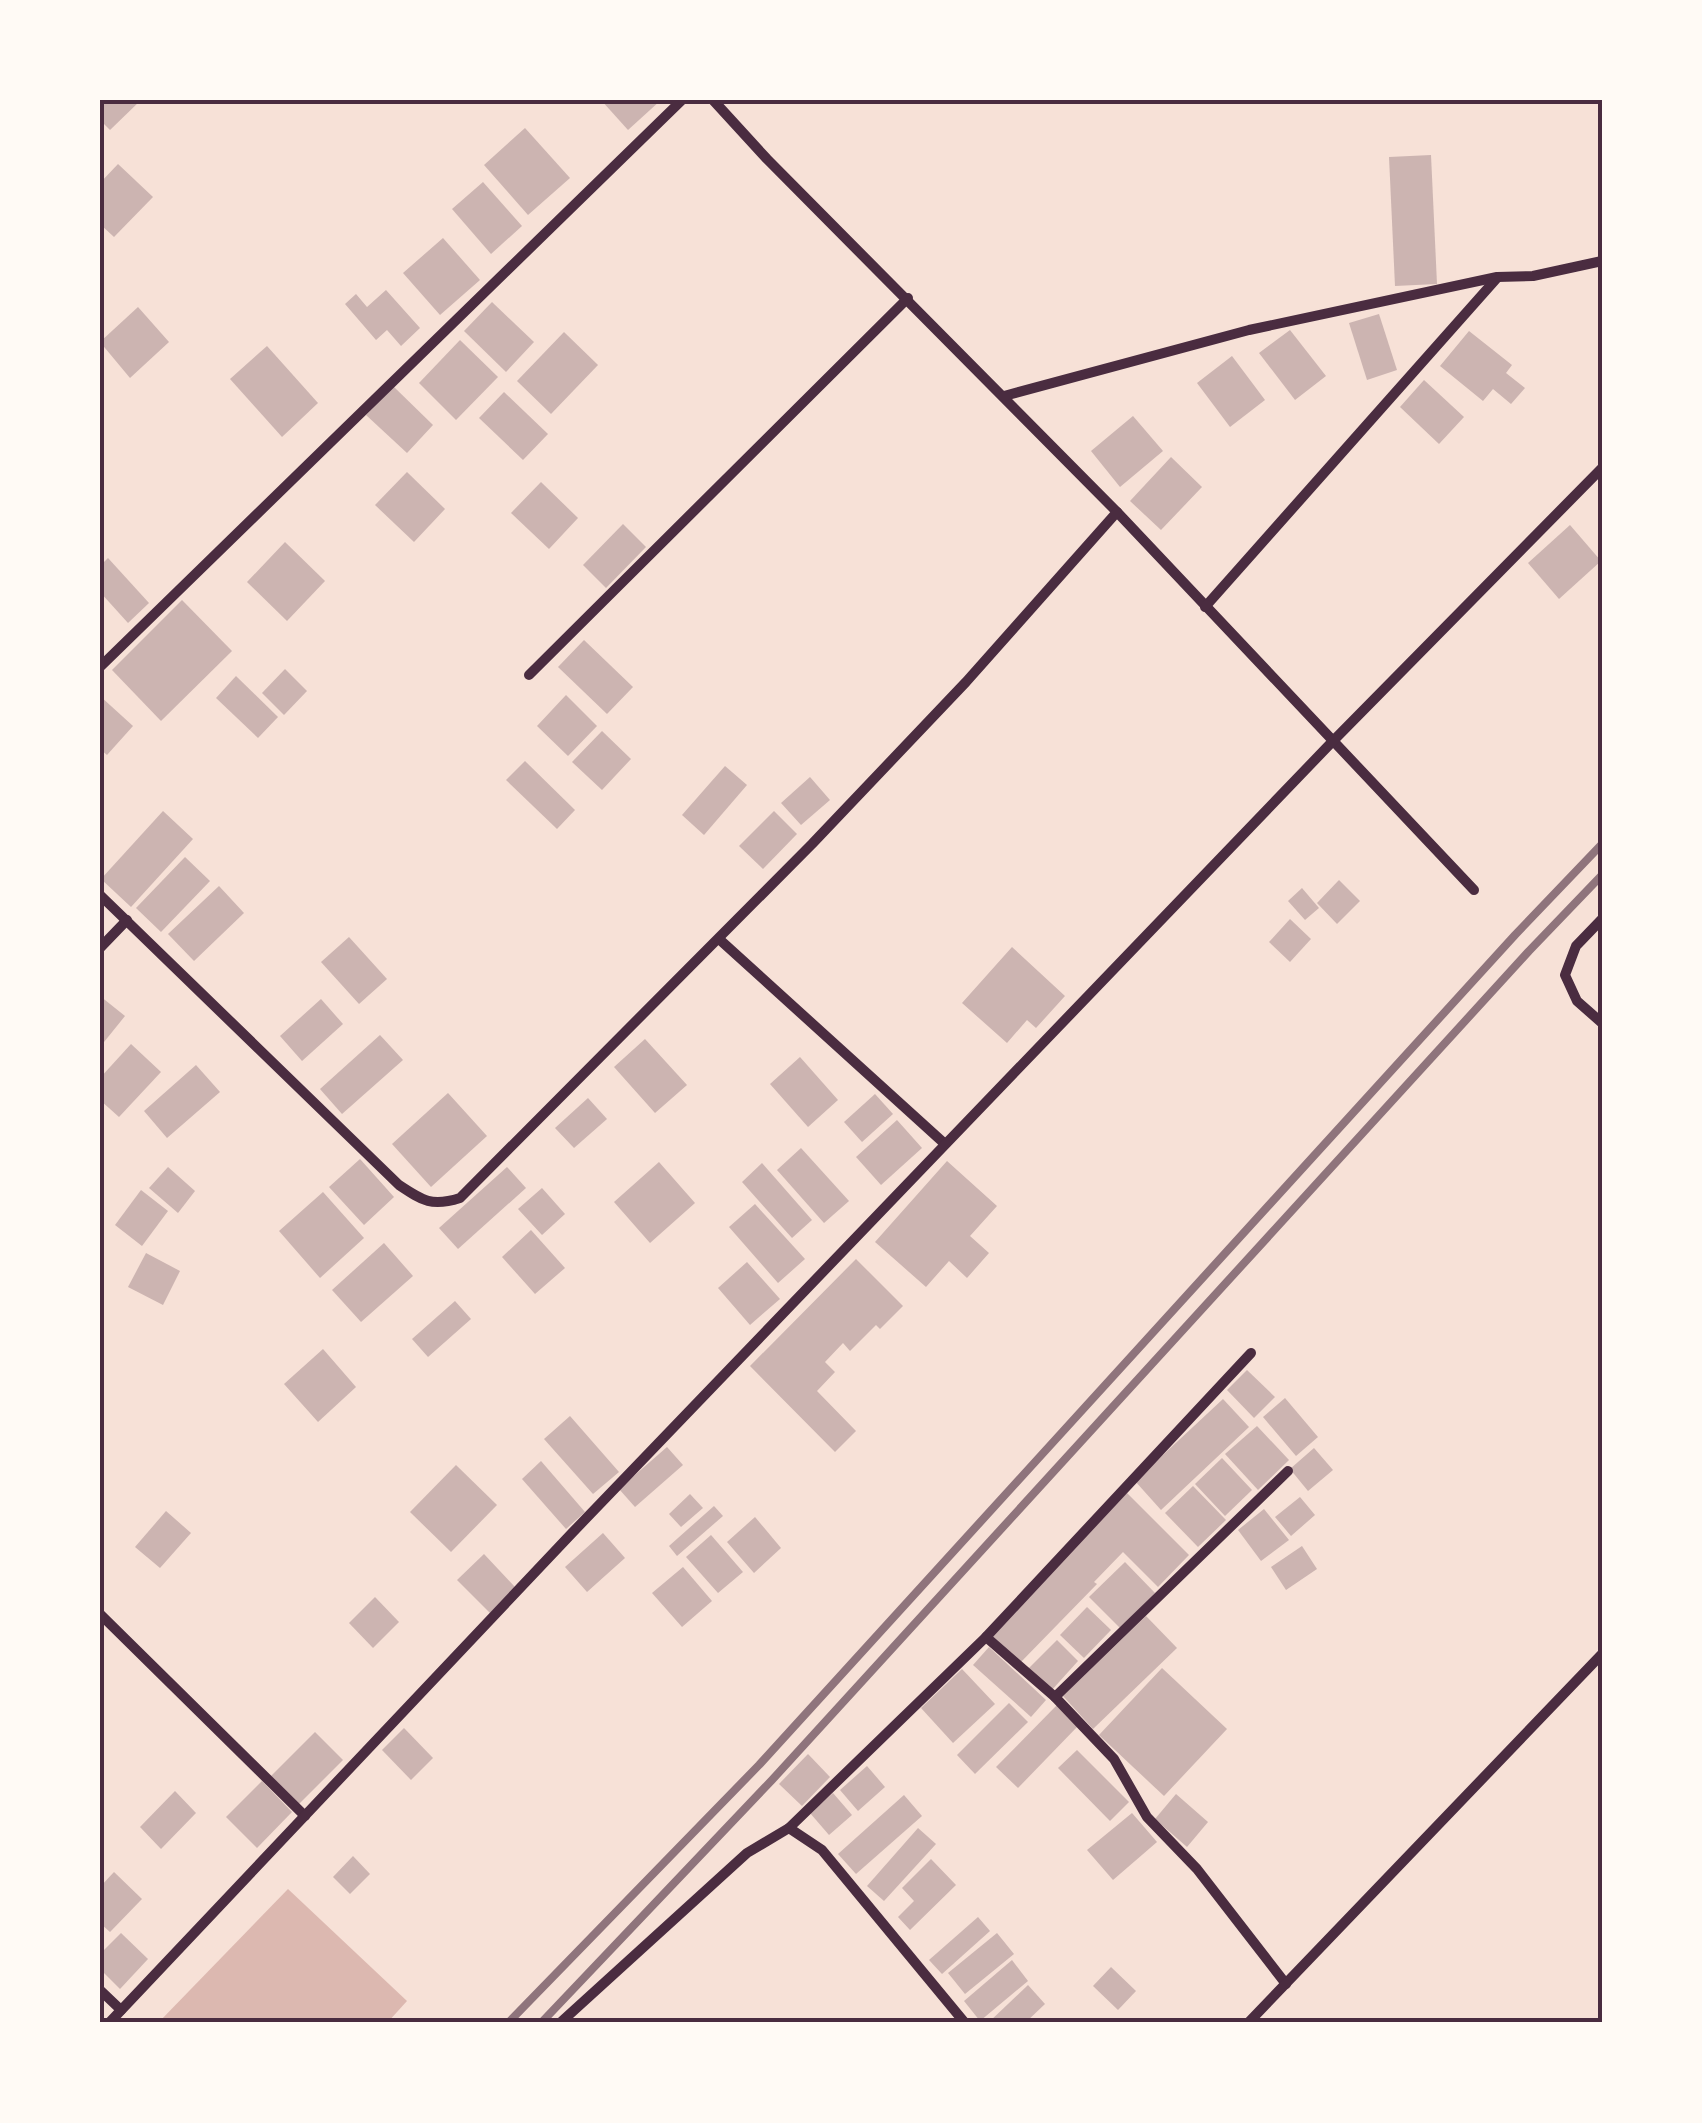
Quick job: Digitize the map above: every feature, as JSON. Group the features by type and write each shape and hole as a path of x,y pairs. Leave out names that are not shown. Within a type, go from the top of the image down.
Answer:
{"street":[{"path":"100,667 682,100"},
{"path":"714,100 1117,512 1474,890"},
{"path":"1004,396 1250,330 1497,277 1533,276 1602,260"},
{"path":"1206,606 1497,277"},
{"path":"529,676 908,298"},
{"path":"110,2023 946,1144 1602,468"},
{"path":"100,894 399,1185 420,1199 440,1204 460,1198 720,939 966,682 1117,512"},
{"path":"1602,918 1576,946 1565,974 1578,1000 1602,1023"},
{"path":"100,948 126,920"},
{"path":"720,939 946,1144"},
{"path":"560,2023 747,1853 788,1828 986,1636 1251,1353"},
{"path":"1056,1697 1288,1471"},
{"path":"100,1614 304,1816"},
{"path":"986,1636 1056,1697 1114,1759 1148,1817 1198,1869 1286,1984"},
{"path":"1248,2023 1602,1654"},
{"path":"788,1828 822,1850 965,2023"},
{"path":"100,1990 121,2010"}],"shaded area":[{"path":"288,1889 407,2001 387,2023 158,2023"}],"building":[{"path":"100,100 141,100 110,130 100,120"},
{"path":"601,100 661,100 628,130"},
{"path":"525,128 570,178 528,215 484,165"},
{"path":"1431,155 1437,284 1395,286 1389,157"},
{"path":"118,164 153,197 114,237 100,224 100,183"},
{"path":"483,182 522,226 491,254 452,209"},
{"path":"443,238 480,280 440,315 403,273"},
{"path":"386,290 420,328 401,346 387,330 376,340 345,304 356,294 367,307"},
{"path":"492,302 534,342 506,372 464,331"},
{"path":"138,307 169,342 130,378 100,342"},
{"path":"1379,314 1397,370 1367,380 1349,323"},
{"path":"1290,330 1326,376 1295,400 1259,353"},
{"path":"1469,331 1512,365 1506,373 1525,388 1511,404 1493,389 1483,401 1440,366"},
{"path":"564,332 598,365 551,414 517,381"},
{"path":"460,340 498,377 456,420 419,383"},
{"path":"267,346 318,403 282,437 230,379"},
{"path":"1232,356 1265,400 1230,427 1197,383"},
{"path":"1424,380 1464,417 1439,444 1400,407"},
{"path":"393,386 433,425 407,453 366,415"},
{"path":"504,392 548,434 523,460 479,418"},
{"path":"1133,416 1163,451 1120,487 1091,451"},
{"path":"1171,457 1202,487 1161,530 1130,501"},
{"path":"407,472 445,509 414,542 375,505"},
{"path":"541,482 578,518 549,549 511,513"},
{"path":"623,524 646,547 606,588 583,565"},
{"path":"1570,525 1601,561 1559,599 1528,563"},
{"path":"285,542 325,581 287,621 247,582"},
{"path":"108,558 149,603 128,623 100,592 100,566"},
{"path":"182,600 232,651 161,721 112,670"},
{"path":"584,640 633,687 607,714 558,667"},
{"path":"285,669 307,691 284,715 262,693"},
{"path":"236,676 278,717 258,738 216,698"},
{"path":"566,695 597,726 568,756 537,726"},
{"path":"100,696 133,726 107,755 100,749"},
{"path":"602,731 631,759 602,790 572,762"},
{"path":"525,761 575,810 557,829 506,780"},
{"path":"725,766 747,785 704,835 682,815"},
{"path":"810,777 830,800 801,825 781,803"},
{"path":"163,811 193,839 131,907 101,879"},
{"path":"774,811 797,834 763,869 739,846"},
{"path":"185,857 210,881 161,932 136,908"},
{"path":"1339,880 1360,901 1337,924 1317,903"},
{"path":"219,886 244,913 194,961 168,934"},
{"path":"1302,888 1319,908 1305,920 1288,901"},
{"path":"1290,919 1311,939 1290,962 1269,942"},
{"path":"349,937 387,979 359,1004 321,962"},
{"path":"1012,947 1065,996 1036,1028 1027,1020 1007,1043 962,1003"},
{"path":"100,996 125,1016 100,1047"},
{"path":"321,999 343,1024 302,1061 280,1036"},
{"path":"380,1035 403,1060 342,1114 320,1089"},
{"path":"645,1039 687,1085 655,1113 614,1067"},
{"path":"131,1044 161,1072 119,1117 100,1100 100,1078"},
{"path":"800,1057 838,1100 808,1127 770,1084"},
{"path":"196,1065 220,1092 167,1138 144,1111"},
{"path":"448,1093 487,1136 431,1187 392,1144"},
{"path":"875,1094 893,1114 862,1142 844,1122"},
{"path":"588,1098 607,1119 574,1148 555,1128"},
{"path":"897,1120 922,1148 881,1185 856,1157"},
{"path":"801,1148 849,1201 824,1223 777,1170"},
{"path":"360,1159 394,1197 364,1225 329,1187"},
{"path":"947,1161 997,1206 970,1236 989,1253 967,1278 949,1261 926,1287 875,1242"},
{"path":"659,1162 695,1203 650,1243 614,1202"},
{"path":"762,1163 812,1220 792,1238 742,1182"},
{"path":"168,1167 195,1191 178,1213 149,1188"},
{"path":"507,1167 526,1188 458,1249 439,1228"},
{"path":"542,1188 565,1214 542,1235 518,1209"},
{"path":"141,1190 168,1211 142,1246 115,1225"},
{"path":"323,1192 364,1238 320,1278 279,1231"},
{"path":"755,1204 805,1259 778,1283 729,1227"},
{"path":"531,1230 565,1268 535,1294 502,1257"},
{"path":"384,1243 413,1276 361,1322 332,1290"},
{"path":"146,1253 180,1271 163,1305 128,1287"},
{"path":"856,1259 903,1306 850,1351 843,1343 825,1362 835,1372 817,1391 856,1431 835,1452 750,1366"},
{"path":"747,1262 780,1299 750,1325 718,1288"},
{"path":"455,1301 471,1319 428,1357 412,1339"},
{"path":"323,1349 356,1387 318,1422 284,1384"},
{"path":"1247,1370 1275,1397 1254,1418 1227,1390"},
{"path":"1285,1398 1318,1437 1296,1456 1263,1417"},
{"path":"1223,1399 1249,1427 1161,1510 1135,1481"},
{"path":"570,1416 619,1472 593,1494 544,1439"},
{"path":"1257,1426 1289,1460 1258,1490 1225,1454"},
{"path":"667,1447 683,1465 635,1507 619,1489"},
{"path":"1314,1448 1333,1470 1308,1491 1290,1469"},
{"path":"1222,1458 1252,1490 1225,1516 1195,1484"},
{"path":"541,1461 585,1512 566,1529 522,1479"},
{"path":"456,1465 497,1505 451,1552 410,1512"},
{"path":"1193,1486 1226,1520 1198,1547 1165,1513"},
{"path":"1127,1493 1189,1555 1158,1587 1123,1552 1020,1663 990,1634"},
{"path":"690,1494 703,1508 681,1527 669,1514"},
{"path":"1300,1497 1315,1515 1291,1536 1275,1517"},
{"path":"714,1506 723,1516 677,1556 669,1546"},
{"path":"1264,1509 1289,1540 1261,1561 1238,1530"},
{"path":"166,1511 191,1533 160,1568 135,1547"},
{"path":"755,1517 781,1548 754,1573 727,1542"},
{"path":"603,1533 625,1558 587,1592 565,1567"},
{"path":"711,1535 743,1572 718,1593 686,1557"},
{"path":"1302,1546 1317,1569 1286,1590 1271,1567"},
{"path":"484,1554 515,1587 490,1613 457,1580"},
{"path":"1125,1562 1155,1593 1120,1628 1089,1597"},
{"path":"683,1567 712,1601 682,1627 652,1593"},
{"path":"375,1597 399,1622 373,1648 349,1623"},
{"path":"1087,1607 1111,1630 1084,1658 1060,1635"},
{"path":"1146,1616 1177,1648 1093,1729 1063,1696"},
{"path":"1057,1640 1078,1661 1051,1691 1028,1669"},
{"path":"989,1647 1046,1700 1031,1717 973,1665"},
{"path":"1162,1668 1227,1729 1164,1796 1099,1735"},
{"path":"962,1669 995,1704 953,1743 921,1708"},
{"path":"1009,1703 1028,1722 975,1774 957,1755"},
{"path":"1057,1705 1078,1726 1018,1788 996,1767"},
{"path":"404,1728 433,1758 411,1780 382,1750"},
{"path":"315,1732 343,1760 299,1804 271,1776"},
{"path":"1077,1750 1129,1802 1110,1821 1058,1768"},
{"path":"808,1754 830,1777 802,1806 779,1784"},
{"path":"867,1766 885,1787 858,1811 840,1790"},
{"path":"262,1781 292,1812 257,1848 226,1817"},
{"path":"175,1791 196,1813 161,1849 140,1827"},
{"path":"833,1793 852,1815 829,1835 810,1813"},
{"path":"1176,1794 1208,1822 1187,1847 1155,1819"},
{"path":"904,1795 922,1816 856,1874 838,1854"},
{"path":"1132,1813 1157,1842 1113,1880 1087,1850"},
{"path":"918,1828 936,1844 884,1901 867,1886"},
{"path":"353,1856 370,1874 350,1894 333,1877"},
{"path":"931,1859 956,1885 910,1930 898,1917 914,1901 902,1888"},
{"path":"114,1872 142,1899 110,1932 100,1923 100,1887"},
{"path":"978,1917 990,1931 942,1974 929,1960"},
{"path":"121,1933 148,1959 120,1989 100,1969 100,1954"},
{"path":"997,1933 1014,1954 965,1994 948,1973"},
{"path":"1012,1960 1028,1981 980,2021 964,2001"},
{"path":"1111,1967 1136,1991 1118,2010 1093,1986"},
{"path":"1028,1985 1045,2004 1025,2023 988,2023"}],"railway":[{"path":"508,2023 759,1765 1602,844"},
{"path":"541,2023 772,1780 1602,875"}]}
